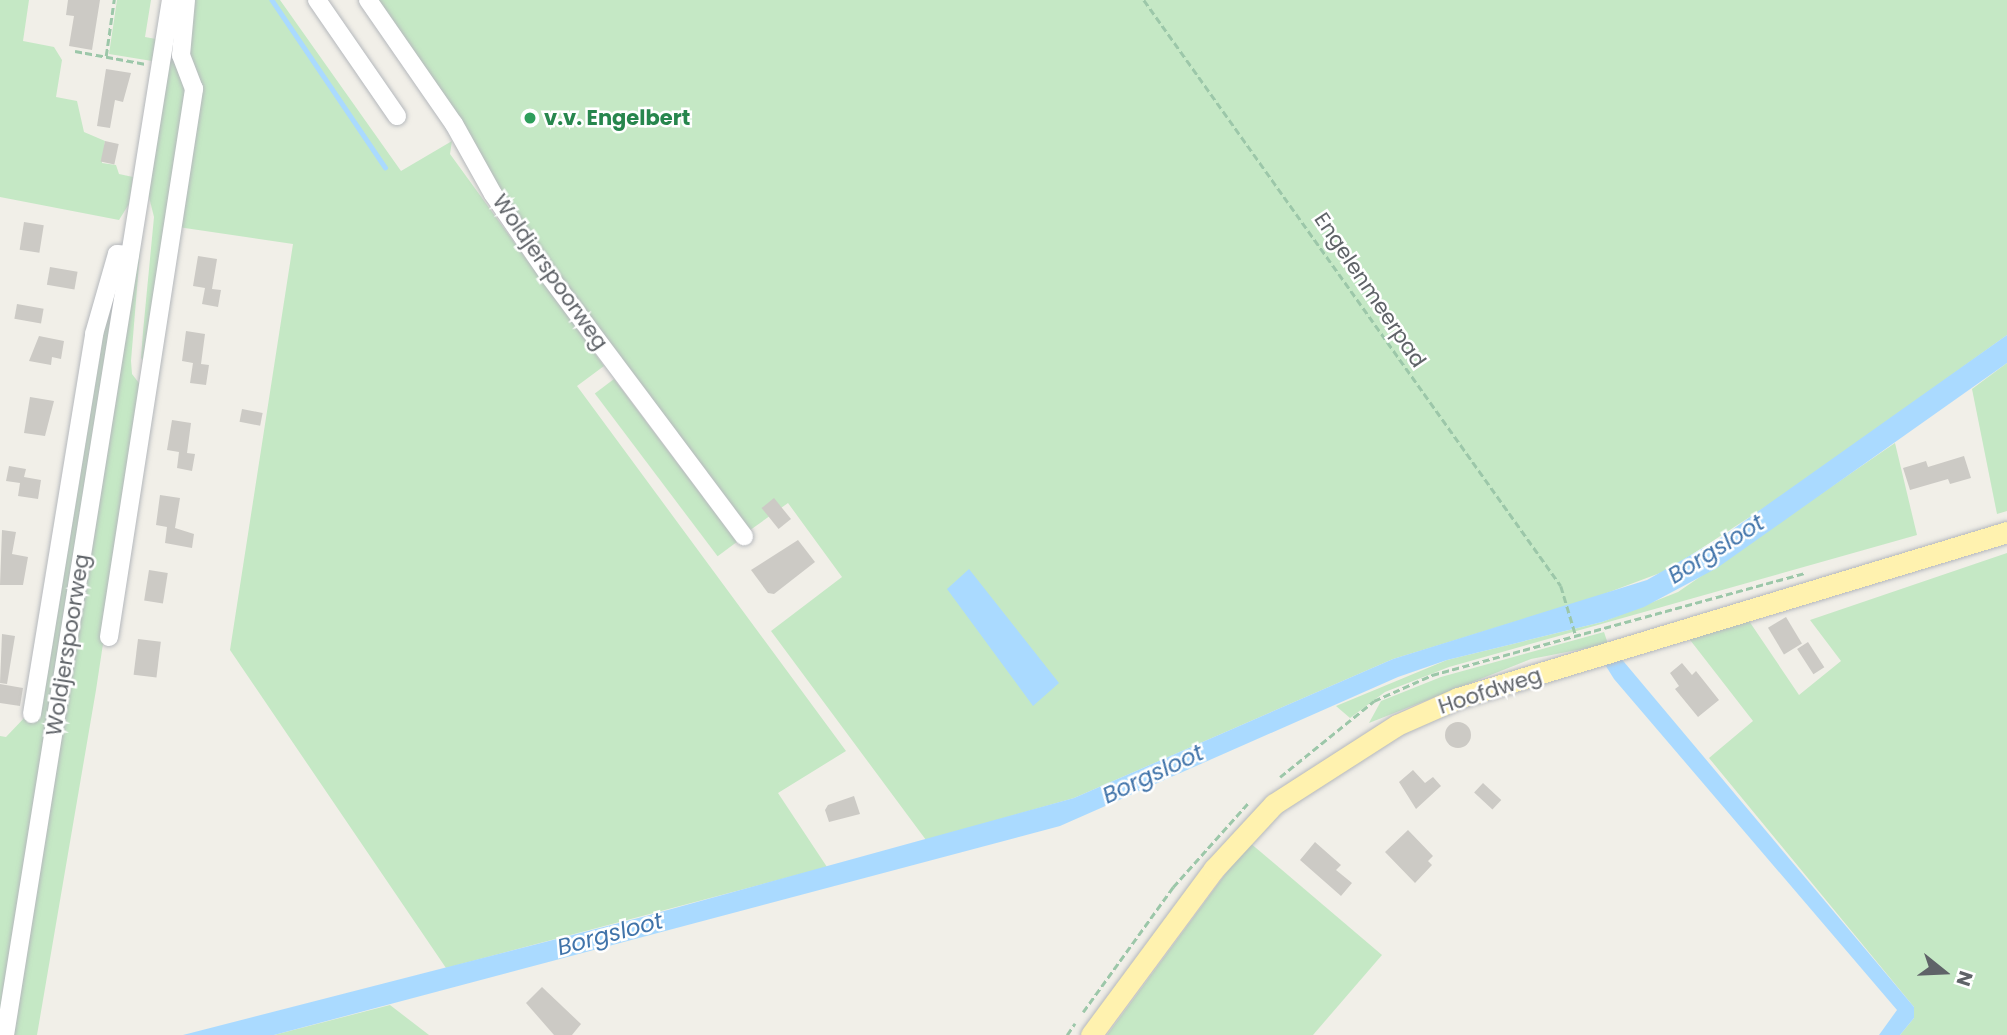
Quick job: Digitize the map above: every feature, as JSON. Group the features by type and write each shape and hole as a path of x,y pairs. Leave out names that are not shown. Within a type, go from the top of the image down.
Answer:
{"main road":[{"name":"Hoofdweg","path":"1091,1035 1214,869 1274,804 1397,725 1458,698 2007,532"}],"street":[{"name":"Woldjerspoorweg","path":"5,1035 171,0"},
{"name":"Woldjerspoorweg","path":"109,637 194,89 181,55 186,0"},
{"path":"317,0 397,116"},
{"name":"Woldjerspoorweg","path":"368,0 454,124 493,194 550,277 744,536"},
{"name":"Woldjerspoorweg","path":"32,714 93,334 117,254 130,255"}],"path":[{"path":"106,57 114,0"},
{"name":"Engelenmeerpad","path":"1144,0 1335,262 1390,350 1566,598 1576,636 1813,570"},
{"path":"75,51 160,66"}],"green space":[{"path":"0,0 29,0 23,41 54,47 62,60 56,97 77,101 84,132 105,141 102,163 116,165 119,174 133,177 129,204 119,220 0,197"},
{"path":"117,0 151,0 145,37 156,39 152,61 109,54"},
{"path":"192,0 280,0 401,171 452,141 450,154 604,366 577,386 846,751 778,793 827,867 446,968 230,650 293,244 178,227 200,80 187,55"},
{"path":"378,0 2007,0 2007,335 1796,487 1668,570 1596,597 1393,659 1074,798 926,840 771,631 842,577 788,503 746,533 507,205"},
{"path":"170,43 186,88 146,364 141,358 154,217 147,189"},
{"path":"143,215 131,361 132,374 142,387 96,690 37,1035 14,1035"},
{"path":"120,272 0,1033 0,736 6,737 26,716 98,334"},
{"path":"2007,363 2007,511 1997,514 1972,389"},
{"path":"614,379 737,542 718,556 595,393"},
{"path":"1895,443 1917,535 1449,667 1385,692 1350,718 1336,706 1447,660 1602,622 1678,592"},
{"path":"2007,553 2007,1035 1900,1035 1914,1018 1914,1007 1709,758 1753,721 1687,636 1747,618 1799,695 1841,661 1810,620"},
{"path":"1604,632 1608,644 1531,659 1369,723 1381,701 1441,677"},
{"path":"1249,842 1382,955 1313,1035 1107,1035"},
{"path":"390,1005 429,1035 274,1035"}],"water":[{"name":"Borgsloot","path":"2007,335 2007,363 1717,568 1644,607 1602,622 1447,660 1398,677 1060,826 274,1035 183,1035 646,916 1074,798 1393,659 1647,580 1719,539"},
{"path":"969,569 1059,683 1033,706 947,589"},
{"path":"1619,656 1914,1007 1914,1018 1900,1035 1879,1035 1897,1010 1614,679 1604,663"}],"building":[{"path":"68,0 100,0 92,50 69,46 74,16 66,15"},
{"path":"106,69 131,73 123,102 115,100 110,128 97,126"},
{"path":"105,141 119,144 114,164 101,162"},
{"path":"24,222 44,225 39,253 20,250"},
{"path":"198,256 217,259 212,289 221,290 218,307 202,304 205,288 193,286"},
{"path":"50,267 78,272 74,290 47,285"},
{"path":"17,304 44,309 41,323 14,319"},
{"path":"186,331 205,334 201,364 209,365 206,385 190,383 193,363 182,361"},
{"path":"39,336 64,341 61,359 52,357 51,365 29,361"},
{"path":"30,397 54,401 45,436 24,433"},
{"path":"242,409 263,413 260,426 240,422"},
{"path":"172,420 191,423 187,453 195,454 192,471 177,468 179,452 167,450"},
{"path":"1964,456 1971,478 1950,484 1948,479 1910,490 1903,468 1926,461 1928,467"},
{"path":"9,466 26,469 24,477 41,480 38,499 18,496 20,483 6,481"},
{"path":"160,495 180,498 175,528 194,534 192,548 165,543 167,527 156,525"},
{"path":"774,498 791,519 779,529 762,508"},
{"path":"2,530 16,532 12,554 28,557 23,585 0,585"},
{"path":"798,540 815,562 774,594 768,593 751,570"},
{"path":"149,570 168,573 163,604 144,601"},
{"path":"1786,617 1802,644 1784,654 1768,628"},
{"path":"2,634 15,636 7,684 0,683"},
{"path":"138,639 161,642 156,678 134,675"},
{"path":"1808,642 1824,667 1813,674 1797,649"},
{"path":"1682,663 1692,675 1696,671 1719,700 1698,717 1675,689 1679,686 1670,673"},
{"path":"0,684 23,688 20,706 0,703"},
{"path":"1458,722 1467,726 1471,735 1467,744 1458,748 1449,744 1445,735 1449,726"},
{"path":"1413,770 1425,783 1433,777 1441,786 1416,809 1399,782"},
{"path":"1483,783 1501,800 1492,810 1474,793"},
{"path":"854,796 860,814 829,822 825,810 828,805"},
{"path":"1408,830 1433,856 1428,861 1432,865 1415,883 1385,852"},
{"path":"1315,842 1341,865 1336,870 1352,883 1341,896 1300,860"},
{"path":"542,987 581,1024 572,1035 554,1035 526,1003"}],"waterway":[{"path":"272,0 385,167"}],"place":[{"name":"v.v. Engelbert","path":"530,118"}]}
